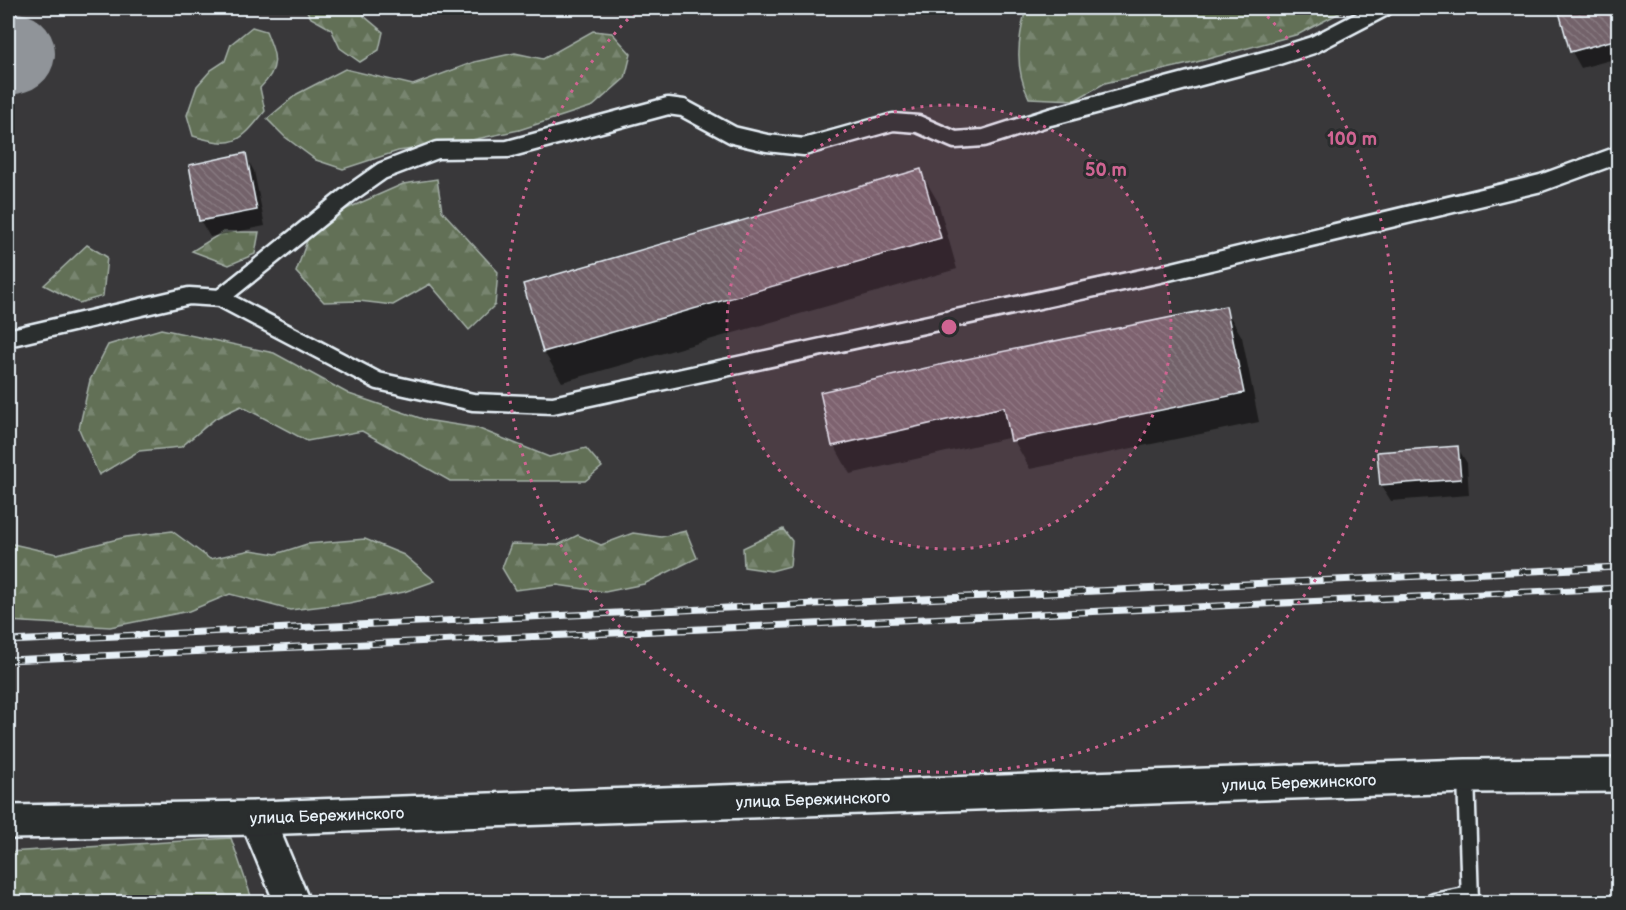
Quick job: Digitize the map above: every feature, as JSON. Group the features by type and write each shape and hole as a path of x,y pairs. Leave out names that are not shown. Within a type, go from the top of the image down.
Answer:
{"main road":[{"name":"улица Бережинского","path":"8,822 257,818 1466,776 1618,775"},
{"path":"257,818 292,903"}],"lane":[{"path":"220,298 348,195 382,171 437,150 508,149 668,106 683,108 734,135 767,143 804,147 893,122 918,124 955,141 984,138 1050,117 1313,45 1384,8"},
{"path":"8,338 189,296 220,298 378,381 473,402 553,405 1160,274 1541,183 1618,155"},
{"path":"1434,903 1470,898 1466,776"}],"green space":[{"path":"305,8 363,8 364,16 383,32 379,50 360,62 340,48 331,29 311,18"},
{"path":"1026,8 1349,8 1299,34 1193,63 1105,83 1075,100 1029,98 1019,65 1021,31"},
{"path":"252,27 266,31 274,54 274,67 267,81 260,88 265,111 249,131 235,140 218,142 193,136 187,115 197,86 211,70 225,61 231,44"},
{"path":"593,31 612,33 631,54 625,78 593,106 519,130 457,143 398,151 343,169 316,160 285,137 267,119 297,94 345,69 413,85 474,62 515,53 543,59"},
{"path":"437,179 442,211 498,272 495,305 469,330 430,284 393,305 359,301 324,302 296,272 308,238 335,214 403,184"},
{"path":"223,232 259,232 255,254 229,265 192,251"},
{"path":"87,245 107,257 103,296 79,303 44,285"},
{"path":"161,329 274,353 349,394 426,420 477,428 549,457 586,448 602,467 585,481 450,481 362,431 307,441 241,406 216,418 181,447 139,451 99,475 79,429 90,380 108,345"},
{"path":"783,529 792,541 790,566 771,571 744,567 743,548"},
{"path":"172,531 210,559 251,550 276,554 307,544 365,539 404,555 435,581 404,592 349,603 290,610 230,594 189,611 110,627 8,621 8,543 57,554 126,537"},
{"path":"686,531 697,558 644,584 605,592 557,585 515,590 502,568 511,544 558,545 578,535 601,545 633,533 661,537"},
{"path":"231,838 253,902 8,902 8,852"}],"building":[{"path":"1558,8 1612,8 1618,39 1570,52"},
{"path":"246,153 257,210 199,221 189,165"},
{"path":"921,169 941,238 543,352 523,284"},
{"path":"1226,306 1244,393 1011,441 1004,407 832,446 820,392 957,361"},
{"path":"1458,446 1461,479 1380,485 1377,452"}],"taxiway":[{"path":"8,55 15,53"}],"railway":[{"path":"8,641 1618,567"},
{"path":"8,660 1618,588"}]}
